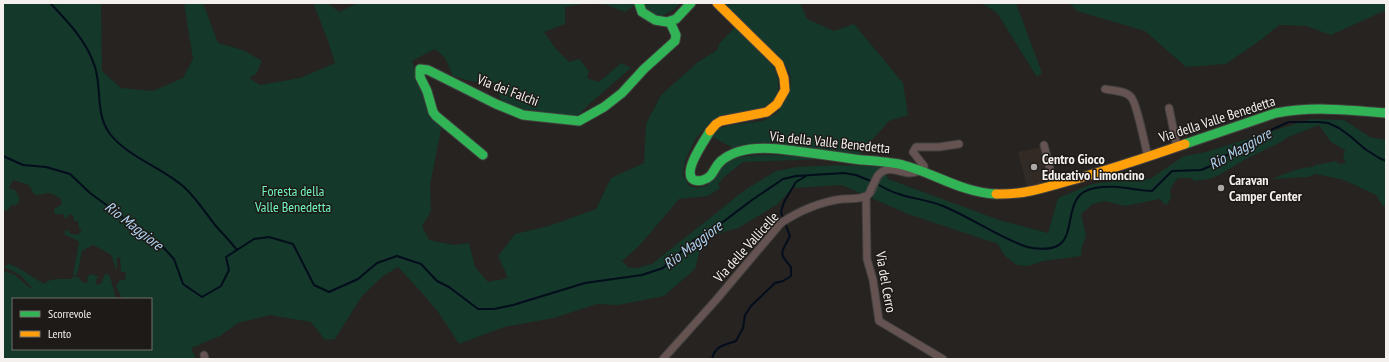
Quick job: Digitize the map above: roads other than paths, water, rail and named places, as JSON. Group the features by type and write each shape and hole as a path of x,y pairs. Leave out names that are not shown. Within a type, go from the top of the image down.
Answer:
{"main road":[{"path":"639,3 642,12 655,20 662,22 670,22 676,19 691,3"},
{"name":"Via della Valle Benedetta","path":"717,3 779,64 784,78 784,90 782,97 777,104 767,112 760,115 721,121 711,129 692,161 690,173 691,177 694,180 699,181 709,178 720,162 737,152 749,149 777,149 894,163 921,171 974,191 987,194 1012,195 1103,172 1276,113 1292,109 1309,108 1386,113"},
{"name":"Via dei Falchi","path":"483,155 432,112 427,91 420,76 420,69 428,70 496,104 523,115 579,121 604,107 622,93 644,69 674,41 676,35 670,22"}],"street":[{"path":"1105,89 1125,92 1132,98 1148,157"},
{"path":"1169,108 1177,147"},
{"path":"868,194 878,175 887,169 911,173 921,171 924,166 913,152 916,147 939,147 959,144"},
{"path":"1044,145 1054,185"},
{"name":"Via delle Vallicelle","path":"663,359 716,300 781,223 792,216 824,203 843,198 858,199 868,194"},
{"name":"Via del Cerro","path":"868,194 867,259 873,280 879,321 943,359"}],"waterway":[{"path":"50,3 76,32 92,58 97,75 102,118 110,134 126,150 166,174 184,187 237,250"},
{"name":"Rio Maggiore","path":"877,184 896,193 943,206 1016,243 1027,247 1046,249 1057,246 1063,241 1067,233 1074,206 1078,198 1084,192 1102,187 1152,191 1172,171 1201,170 1213,165 1241,145 1289,122 1328,123 1339,128 1365,149 1386,161"},
{"name":"Rio Maggiore","path":"3,156 23,165 46,167 70,174 90,193 137,230 162,246 174,259 183,284 202,297 221,286 229,270 226,257 254,239 269,237 293,244 314,285 329,292 358,279 377,263 397,256 421,264 437,281 449,287 478,309 494,309 513,305 585,283 642,275 663,268 694,240 711,231 783,179 796,176 844,173 856,175 873,182"},
{"path":"783,219 781,212 784,202 796,182 806,176"},
{"path":"712,359 715,351 724,345 736,341 743,328 745,315 751,306 775,283 783,281 791,276 791,267 782,255 783,249 790,236 785,223"}],"place":[{"name":"Centro Gioco Educativo Limoncino","path":"1034,167"},
{"name":"Caravan Camper Center","path":"1221,188"}],"park label":[{"name":"Foresta della Valle Benedetta","path":"293,200"}]}
